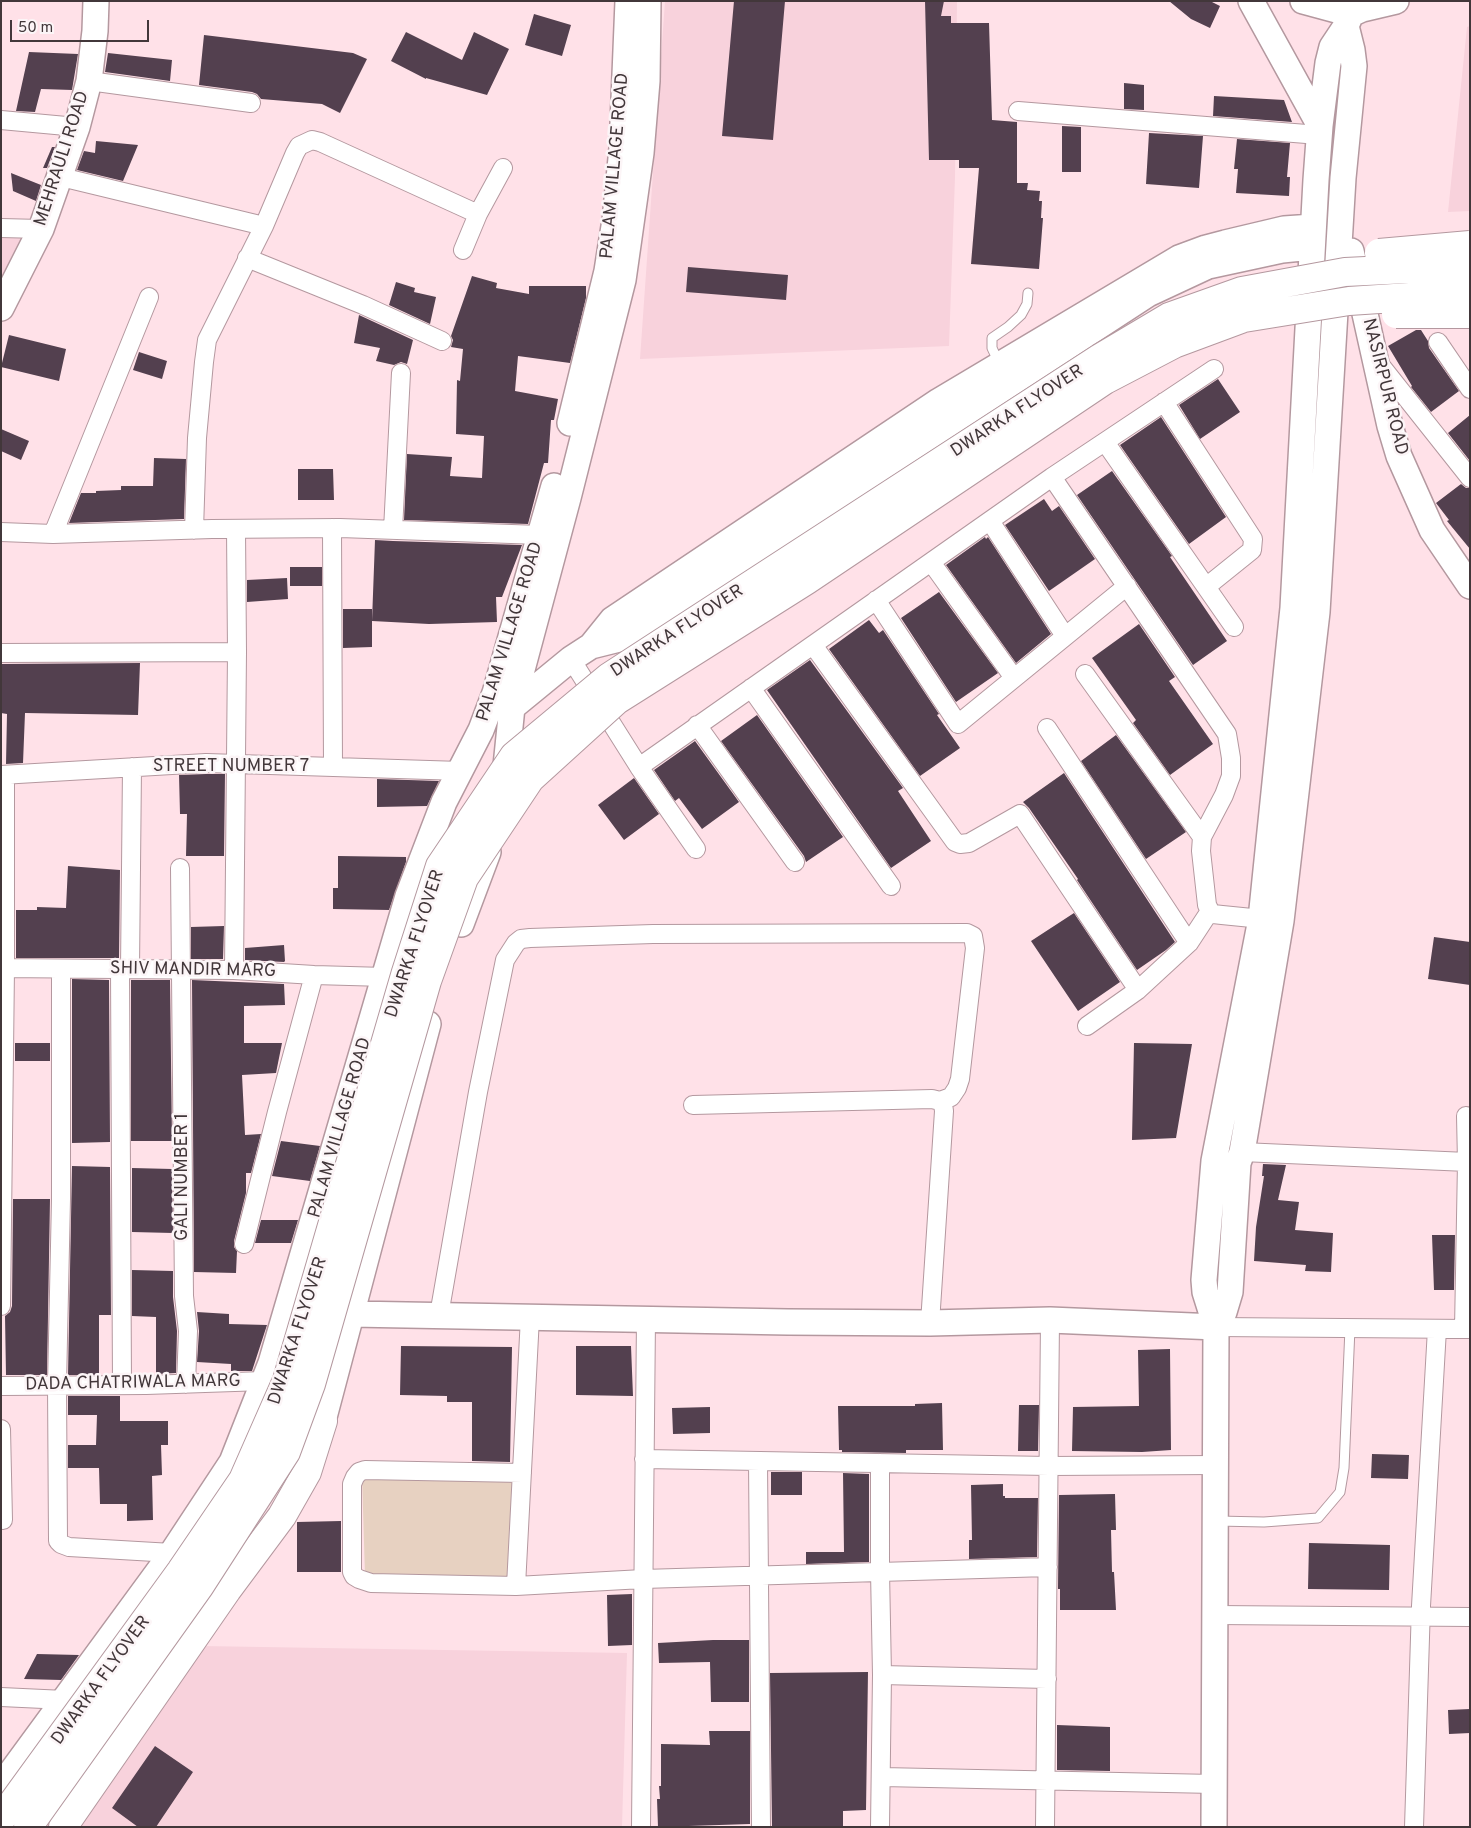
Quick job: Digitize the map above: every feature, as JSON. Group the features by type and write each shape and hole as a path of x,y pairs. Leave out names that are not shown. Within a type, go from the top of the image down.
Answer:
{"main road":[{"path":"1288,283 1379,253 1470,245"},
{"name":"DWARKA FLYOVER","path":"1,1818 181,1571 243,1480 287,1380 406,972 440,866 514,756 609,677 1100,358 1168,317 1242,291 1345,272 1470,266"},
{"name":"DWARKA FLYOVER","path":"28,1827 200,1587 286,1452 311,1384 427,981 464,878 530,779 617,700 807,580 1105,380 1174,344 1244,318 1349,301 1470,293"},
{"path":"1280,312 1470,314"},
{"path":"63,1827 222,1598 282,1516 306,1472 323,1421"}],"street":[{"name":"MEHRAULI ROAD","path":"1,308 41,229 61,177 77,126 89,80 95,31 96,1"},
{"name":"PALAM VILLAGE ROAD","path":"1,1786 10,1762 65,1700 172,1553 232,1462 264,1381 289,1304 408,896 444,802 481,730 495,693 554,487 595,319 614,229 622,148 628,1"},
{"name":"PALAM VILLAGE ROAD","path":"43,1827 276,1512 323,1421 438,985 483,868 502,806 512,707 568,498 623,280 641,153 647,81 648,1"},
{"path":"1251,1 1320,130"},
{"path":"1303,1 1348,20"},
{"path":"1295,703 1293,608 1313,237 1320,130 1330,54 1332,47 1348,20 1362,9 1396,1"},
{"path":"1216,1327 1224,1312 1230,1292 1238,1163 1242,1152 1271,920 1295,703 1317,612 1343,178 1354,66 1348,20"},
{"path":"89,80 251,103"},
{"path":"1018,111 1320,130"},
{"path":"1,120 77,126"},
{"path":"194,530 197,438 204,362 208,340 264,226 294,153 299,146 312,140 320,142 478,214"},
{"path":"463,250 478,214 503,168"},
{"path":"61,177 264,226"},
{"path":"1,228 41,229"},
{"path":"481,730 581,652 612,620 939,401 1178,258 1206,248 1284,229 1313,237"},
{"name":"NASIRPUR ROAD","path":"1340,236 1346,240 1351,251 1390,426 1399,456 1432,530 1470,586"},
{"path":"581,652 619,639 1148,294 1208,266 1282,250 1313,237"},
{"path":"247,258 363,305 442,341"},
{"path":"53,534 149,297"},
{"path":"1438,342 1470,389"},
{"path":"1376,360 1470,478"},
{"path":"638,767 1052,477 1214,369"},
{"path":"393,530 401,373"},
{"path":"1164,402 1254,539 1252,550 1206,587"},
{"path":"1105,442 1234,627"},
{"path":"1052,477 1227,734 1231,758 1231,776 1224,795 1202,837 1202,860 1207,905 1213,914 1271,920"},
{"path":"990,521 1065,636"},
{"path":"1,532 53,534 332,528 540,536"},
{"path":"332,528 333,767"},
{"path":"234,970 237,652 236,529"},
{"path":"931,562 1014,678"},
{"path":"876,600 958,724 1127,586"},
{"path":"813,644 955,842 960,844 969,843 1020,814 1138,990"},
{"path":"1,652 237,652"},
{"path":"581,652 638,767 696,849"},
{"path":"1085,674 1202,837"},
{"path":"751,688 891,886"},
{"path":"697,725 795,862"},
{"path":"1047,728 1189,943"},
{"name":"STREET NUMBER 7","path":"3,775 206,763 461,771"},
{"path":"122,1384 125,969 132,767"},
{"path":"1,1306 3,775"},
{"name":"GALI NUMBER 1","path":"180,868 184,1296 188,1330 186,1384"},
{"path":"1087,1026 1138,990 1189,943 1210,911"},
{"path":"1214,1827 1216,1327 1205,1292 1204,1280 1214,1160 1271,920"},
{"path":"439,1315 478,1092 505,960 511,948 521,939 672,934 970,934 974,939 975,948 960,1079 954,1093 940,1101 932,1099 693,1105"},
{"name":"SHIV MANDIR MARG","path":"3,968 234,970 314,975 385,976"},
{"path":"61,969 61,1199 57,1385 58,1541 64,1546 69,1547 172,1553"},
{"path":"244,1244 314,975"},
{"path":"930,1323 944,1111 940,1101"},
{"path":"289,1304 352,1314 930,1323 1050,1320 1216,1327 1467,1329 1466,1116"},
{"path":"1242,1152 1467,1162"},
{"path":"516,1586 530,1317"},
{"path":"641,1827 646,1319"},
{"path":"1045,1827 1050,1320"},
{"path":"1414,1827 1436,1329"},
{"name":"DADA CHATRIWALA MARG","path":"1,1386 186,1384 264,1381"},
{"path":"1,1429 3,1520"},
{"path":"644,1460 1048,1466 1216,1465"},
{"path":"758,1461 761,1827"},
{"path":"880,1463 882,1676 880,1827"},
{"path":"522,1473 365,1470 359,1472 354,1477 352,1484 352,1572 354,1576 371,1583 516,1586 642,1578 1048,1567"},
{"path":"1215,1615 1470,1617"},
{"path":"882,1676 1047,1679"},
{"path":"1,1698 65,1700"},
{"path":"882,1777 1214,1784"}],"lane":[{"path":"1000,365 992,348 992,338 1021,315 1027,304 1028,294"},
{"path":"1216,1521 1264,1522 1318,1518 1340,1492 1344,1468 1350,1328"}],"shaded area":[{"path":"665,1 957,1 955,177 949,346 640,359"},
{"path":"1470,26 1470,211 1448,212 1467,27"},
{"path":"41,229 1,308 1,230"},
{"path":"362,1476 516,1478 510,1578 365,1576"},
{"path":"202,1646 627,1653 622,1827 74,1827"}],"building":[{"path":"734,1 785,1 773,140 722,136"},
{"path":"925,1 944,1 941,16 951,16 951,23 989,23 992,120 1017,122 1017,183 1028,183 1027,190 1040,191 1039,201 1042,201 1041,218 1043,218 1039,269 971,264 979,168 959,168 959,160 929,160"},
{"path":"1169,1 1210,1 1220,6 1210,28 1191,19"},
{"path":"534,14 571,25 562,56 525,45"},
{"path":"406,32 462,60 474,32 509,49 487,95 426,79 391,61"},
{"path":"204,35 353,53 367,59 340,113 322,104 261,99 252,92 199,85"},
{"path":"29,52 78,54 72,90 41,89 35,112 16,111"},
{"path":"108,53 172,60 170,81 105,72"},
{"path":"1124,83 1144,85 1144,110 1124,109"},
{"path":"1214,96 1284,100 1292,122 1213,116"},
{"path":"1062,126 1081,127 1081,172 1062,172"},
{"path":"1149,133 1203,136 1199,188 1146,184"},
{"path":"1237,139 1290,143 1287,177 1290,177 1289,196 1236,193 1238,169 1234,169"},
{"path":"96,141 138,145 123,181 77,170 84,151 95,153"},
{"path":"52,147 55,147 47,168 43,168"},
{"path":"11,173 41,185 36,201 13,191"},
{"path":"688,267 788,275 786,300 686,292"},
{"path":"472,276 497,283 496,288 529,294 529,286 586,286 586,298 570,363 518,356 515,391 558,399 554,420 551,420 548,463 544,463 528,524 404,520 407,454 452,457 450,476 482,478 484,436 456,434 457,380 460,381 463,349 451,347 453,340 451,336"},
{"path":"396,282 415,288 414,292 436,297 430,324 389,305"},
{"path":"359,315 413,340 407,364 401,362 394,365 376,361 380,348 354,343"},
{"path":"1416,330 1421,330 1428,341 1429,348 1459,391 1431,412 1411,387 1388,346"},
{"path":"9,335 66,349 59,381 1,367"},
{"path":"139,352 167,361 162,379 133,370"},
{"path":"1218,379 1240,412 1200,439 1179,405"},
{"path":"1470,415 1470,461 1448,433"},
{"path":"1161,417 1226,517 1189,544 1120,445"},
{"path":"1,429 29,441 21,460 1,451"},
{"path":"154,458 186,459 184,519 69,523 81,493 121,490 121,486 153,486"},
{"path":"298,469 333,469 334,500 298,500"},
{"path":"1112,471 1172,556 1170,557 1227,641 1193,665 1077,495"},
{"path":"1461,484 1466,488 1470,488 1470,549 1447,521 1449,520 1436,503"},
{"path":"1044,499 1052,511 1059,506 1095,559 1049,591 1005,525"},
{"path":"985,537 986,539 988,537 1051,634 1016,663 946,565"},
{"path":"375,540 522,545 502,597 496,597 497,622 429,624 372,621"},
{"path":"290,567 322,567 322,586 290,586"},
{"path":"287,578 288,599 247,602 247,580"},
{"path":"939,592 998,673 956,702 901,618"},
{"path":"343,609 372,609 372,647 343,648"},
{"path":"869,620 879,633 883,630 960,748 920,776 829,649"},
{"path":"1139,624 1175,677 1169,681 1213,744 1170,775 1133,723 1136,720 1092,658"},
{"path":"810,660 903,788 898,791 931,841 891,868 767,690"},
{"path":"140,663 138,715 25,713 23,763 6,764 7,714 1,713 1,664"},
{"path":"757,715 843,837 806,862 804,856 721,741"},
{"path":"1116,735 1186,832 1146,859 1081,761"},
{"path":"695,741 739,802 702,829 679,798 675,801 654,770"},
{"path":"1064,773 1175,942 1137,970 1078,879 1023,802"},
{"path":"225,774 224,856 186,856 187,814 180,814 179,775"},
{"path":"634,778 659,814 624,840 598,805"},
{"path":"377,779 439,781 427,806 377,807"},
{"path":"338,856 406,857 406,862 389,910 333,909 333,888 338,888"},
{"path":"68,866 120,870 119,958 16,958 16,910 37,910 37,907 66,908"},
{"path":"1074,913 1120,982 1078,1011 1031,941"},
{"path":"224,926 223,959 191,959 191,927"},
{"path":"1434,937 1470,942 1470,985 1428,979"},
{"path":"284,945 284,962 245,960 245,948"},
{"path":"72,979 109,980 110,1142 72,1143"},
{"path":"131,980 170,980 172,1141 131,1141"},
{"path":"192,980 284,984 285,1005 244,1006 244,1043 282,1043 276,1073 242,1075 245,1135 261,1134 251,1173 246,1173 246,1193 234,1241 234,1247 237,1251 236,1273 194,1272"},
{"path":"15,1043 50,1043 50,1061 15,1061"},
{"path":"1134,1043 1192,1044 1176,1138 1132,1140"},
{"path":"281,1141 320,1146 310,1181 272,1176"},
{"path":"1263,1164 1286,1165 1278,1200 1299,1202 1295,1230 1333,1233 1331,1272 1305,1271 1306,1265 1254,1261 1256,1227 1264,1176 1262,1176"},
{"path":"72,1166 110,1167 111,1315 99,1315 99,1375 68,1375"},
{"path":"132,1168 172,1169 173,1233 132,1232"},
{"path":"13,1199 50,1199 47,1375 6,1375 5,1316 10,1312 12,1306"},
{"path":"261,1220 298,1220 291,1243 255,1243"},
{"path":"1432,1235 1455,1235 1454,1290 1434,1290"},
{"path":"132,1270 173,1271 173,1297 177,1331 176,1373 156,1374 156,1317 132,1316"},
{"path":"197,1312 229,1314 229,1324 267,1325 252,1371 231,1371 231,1364 197,1362 199,1331"},
{"path":"401,1346 512,1347 510,1462 472,1461 472,1402 447,1402 447,1396 400,1395"},
{"path":"576,1346 631,1346 633,1396 576,1395"},
{"path":"1170,1349 1171,1450 1142,1452 1072,1451 1073,1407 1139,1406 1138,1350"},
{"path":"68,1396 120,1396 120,1421 168,1421 168,1445 161,1445 162,1475 152,1476 153,1520 127,1521 127,1504 100,1504 99,1468 68,1468 68,1445 96,1445 97,1415 68,1415"},
{"path":"942,1403 943,1450 906,1450 906,1453 842,1452 842,1450 839,1450 838,1406 915,1406 915,1404"},
{"path":"1019,1405 1039,1405 1038,1451 1018,1451"},
{"path":"710,1407 710,1433 673,1434 672,1408"},
{"path":"1372,1454 1409,1455 1408,1479 1371,1478"},
{"path":"771,1472 802,1472 802,1495 771,1495"},
{"path":"843,1473 869,1474 869,1562 806,1564 806,1552 844,1552"},
{"path":"1003,1484 1003,1496 1005,1498 1038,1498 1037,1557 969,1559 969,1540 972,1540 971,1485"},
{"path":"1115,1494 1116,1530 1111,1530 1112,1572 1114,1572 1116,1610 1060,1610 1060,1589 1058,1589 1059,1495"},
{"path":"341,1521 341,1572 297,1572 297,1522"},
{"path":"1309,1543 1390,1545 1389,1590 1308,1589"},
{"path":"632,1594 632,1645 608,1646 607,1595"},
{"path":"749,1640 749,1702 711,1702 710,1662 659,1663 658,1643"},
{"path":"37,1654 79,1655 61,1680 24,1679"},
{"path":"868,1672 866,1810 843,1811 843,1827 772,1827 770,1673"},
{"path":"1470,1709 1470,1733 1449,1734 1448,1710"},
{"path":"1057,1725 1110,1727 1110,1771 1057,1770"},
{"path":"709,1731 750,1731 750,1824 658,1827 657,1799 660,1799 659,1786 661,1786 661,1744 710,1745"},
{"path":"155,1746 193,1772 156,1827 138,1827 112,1808"}]}
